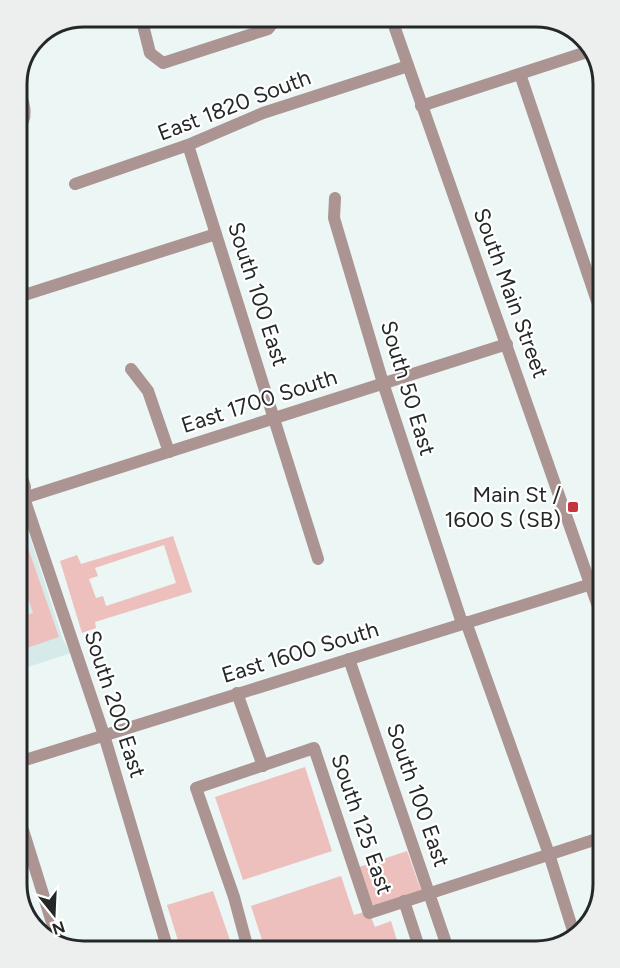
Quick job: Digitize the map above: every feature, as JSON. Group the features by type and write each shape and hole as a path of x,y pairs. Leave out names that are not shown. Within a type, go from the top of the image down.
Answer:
{"street":[{"path":"144,27 150,53 163,63 256,27"},
{"name":"South Main Street","path":"394,27 507,344 593,575"},
{"path":"421,106 584,53"},
{"name":"East 1820 South","path":"75,184 188,145 263,113 408,66"},
{"path":"520,74 593,293"},
{"name":"South 100 East","path":"188,145 318,559"},
{"name":"South 50 East","path":"335,198 334,218 383,382 464,622 549,854 572,928"},
{"path":"27,294 216,234"},
{"name":"East 1700 South","path":"27,497 507,344"},
{"path":"131,369 148,391 169,452"},
{"name":"South 200 East","path":"27,507 104,735 165,941"},
{"name":"East 1600 South","path":"27,759 464,622 593,584"},
{"name":"South 100 East","path":"349,658 445,941"},
{"path":"237,693 263,766 196,788 234,897 243,941"},
{"name":"South 125 East","path":"263,766 314,748 369,913 404,901"},
{"path":"417,941 404,901 593,840"},
{"path":"27,843 55,933"}],"shaded area":[{"path":"27,528 63,640 71,653 27,667"},
{"path":"173,536 192,592 95,622 96,628 82,633 60,561 77,555 81,564","holes":["164,545 176,583 106,606 103,596 96,598 89,579 98,576 95,568"]},
{"path":"27,545 59,637 27,648 27,615 33,613 27,595"},
{"path":"305,767 332,851 243,880 215,797"},
{"path":"407,851 421,890 373,906 359,867"},
{"path":"341,876 354,915 364,912 371,917 375,927 391,921 397,941 262,941 251,906"},
{"path":"213,891 230,941 178,941 167,905"}],"place":[{"name":"Main St / 1600 S (SB)","path":"573,507"}]}
